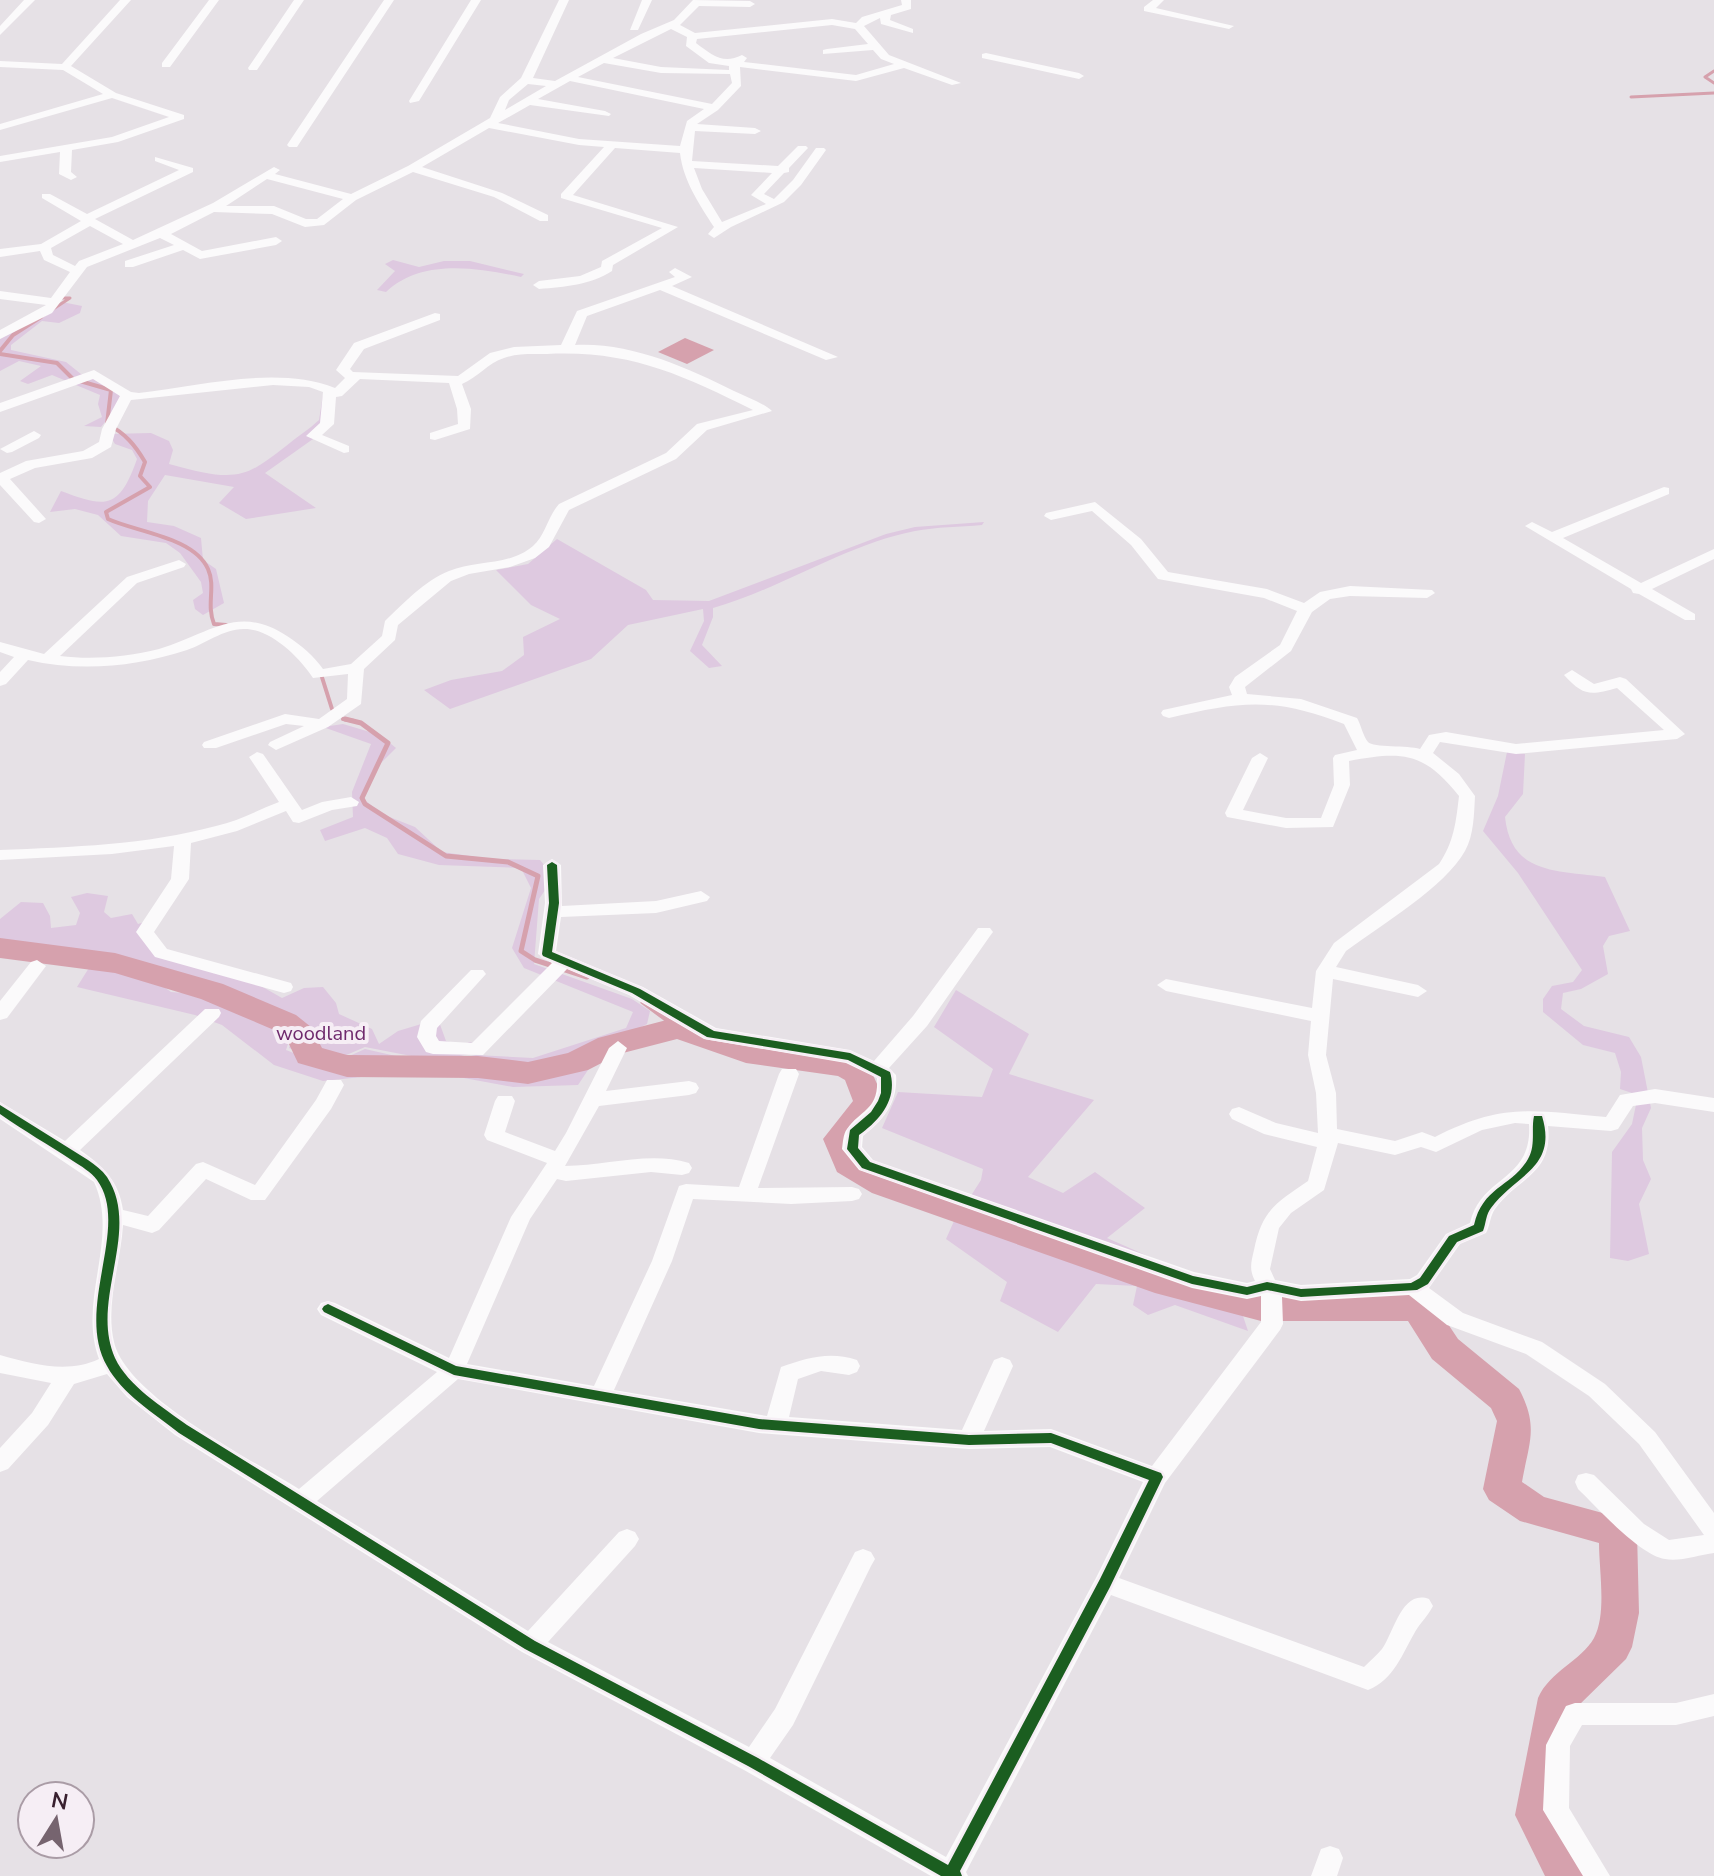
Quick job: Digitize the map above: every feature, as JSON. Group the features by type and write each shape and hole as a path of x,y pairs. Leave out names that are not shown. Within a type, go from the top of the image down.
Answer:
{"street":[{"path":"0,32 30,0"},
{"path":"65,67 126,0"},
{"path":"166,65 214,0"},
{"path":"253,68 299,0"},
{"path":"293,145 389,0"},
{"path":"414,101 476,0"},
{"path":"491,122 504,99 526,80 564,0"},
{"path":"634,28 647,0"},
{"path":"858,26 866,19 907,7 906,0"},
{"path":"1159,0 1148,9 1229,26"},
{"path":"212,209 274,210 305,223 320,222 352,198 412,168 602,59 672,25 698,1 750,4"},
{"path":"886,13 885,22 909,31"},
{"path":"672,25 693,36 832,22 858,26 874,47 902,65 956,83"},
{"path":"693,36 690,44 705,59 735,69"},
{"path":"827,52 874,47"},
{"path":"744,56 735,69 737,84 714,108 698,116 690,127 684,150 691,180 716,231 755,216 774,204 800,179 820,150"},
{"path":"986,56 1079,76"},
{"path":"602,59 661,70 735,69 856,78 902,65"},
{"path":"0,64 65,67 112,95 180,117 138,133 66,150 0,159"},
{"path":"569,78 714,108"},
{"path":"526,80 557,84"},
{"path":"0,127 112,95"},
{"path":"528,101 605,114"},
{"path":"491,122 579,142 684,150"},
{"path":"690,127 755,131"},
{"path":"539,285 582,280 601,273 608,268 606,264 672,227 565,196 613,144"},
{"path":"774,204 757,195 785,170 802,148"},
{"path":"66,150 65,174 71,177"},
{"path":"0,253 44,247 87,220 189,170 159,159"},
{"path":"686,164 785,170"},
{"path":"412,168 498,195 544,218"},
{"path":"0,335 48,310 75,270 212,209 271,173 352,198"},
{"path":"46,196 132,244"},
{"path":"161,233 200,255 276,241"},
{"path":"129,264 184,246"},
{"path":"44,247 48,257 75,270"},
{"path":"567,347 582,314 686,277 675,272"},
{"path":"663,287 831,357"},
{"path":"0,295 54,302"},
{"path":"353,379 343,370 359,346 435,317"},
{"path":"0,408 94,374 127,395 166,396 273,381 311,383 337,393 353,379 371,374 454,380 495,356 532,348 567,347 643,358 692,375 765,411 702,427 671,456 564,507 552,518 548,538 526,557 458,572 442,580 390,624 390,637 356,668 319,675 314,665 264,629 243,624 146,657 47,660 23,656 0,647"},
{"path":"435,436 465,426 464,409 454,380"},
{"path":"330,392 327,424 313,436 344,449"},
{"path":"39,519 12,494 1,477 31,464 87,455 106,444 109,429 127,395"},
{"path":"8,452 34,435"},
{"path":"1552,537 1664,491"},
{"path":"1051,516 1095,506 1136,542 1163,576 1267,594 1306,609"},
{"path":"1532,526 1638,590 1690,617"},
{"path":"1638,590 1714,553"},
{"path":"47,660 132,580 179,564"},
{"path":"1240,696 1237,687 1241,680 1286,648 1306,609 1336,591 1427,593"},
{"path":"0,681 23,656"},
{"path":"276,745 322,724 355,701 356,668"},
{"path":"1425,753 1435,738 1446,737 1516,749 1677,734 1620,682 1591,690 1572,675"},
{"path":"1169,713 1240,696 1310,704 1351,721 1361,745 1371,752"},
{"path":"210,745 285,719 322,724"},
{"path":"0,1109 100,1174 112,1194 113,1218 102,1308 102,1335 110,1363 142,1397 183,1429 530,1645 753,1762 953,1875 1157,1477 1272,1324 1269,1292 1260,1269 1269,1226 1284,1208 1317,1185 1328,1138 1326,1093 1317,1055 1325,971 1340,947 1445,868 1458,849 1467,796 1437,760 1425,753 1371,752 1341,758 1342,785 1327,823 1286,823 1233,813 1260,758"},
{"path":"257,757 287,805 299,818 328,806 351,802"},
{"path":"0,855 183,839 225,829 287,805"},
{"path":"183,839 180,879 145,932 161,953 284,987"},
{"path":"552,865 553,912 547,954 636,991 711,1034 850,1057 878,1068 886,1075 888,1085 884,1102 874,1119 854,1133 852,1149 866,1165 1192,1280 1269,1292 1413,1287 1424,1281 1453,1239 1479,1228 1485,1206 1523,1176 1534,1158 1541,1137 1538,1119"},
{"path":"553,912 656,907 701,897"},
{"path":"878,1068 920,1021 984,932"},
{"path":"477,974 428,1026 426,1037 433,1047 476,1050 564,961"},
{"path":"0,1014 37,966"},
{"path":"1325,971 1418,991"},
{"path":"1166,985 1319,1016"},
{"path":"65,1153 212,1013"},
{"path":"300,1502 454,1370 521,1217 593,1100 618,1048"},
{"path":"746,1194 789,1074"},
{"path":"113,1218 130,1217 152,1225 203,1169 258,1195 324,1104 334,1085"},
{"path":"593,1100 689,1088"},
{"path":"1239,1114 1271,1129 1395,1148 1422,1139 1436,1145 1477,1124 1515,1116 1611,1124 1627,1100 1655,1096 1714,1105"},
{"path":"505,1101 494,1135 555,1164 566,1174 651,1165 682,1168"},
{"path":"601,1394 662,1261 686,1191 791,1197 852,1194"},
{"path":"1413,1287 1455,1319 1534,1348 1586,1381 1647,1438 1714,1531"},
{"path":"328,1309 454,1370 776,1425 969,1440 1051,1438 1157,1477"},
{"path":"0,1364 67,1377 89,1375 110,1363"},
{"path":"776,1425 789,1373 821,1363 849,1366"},
{"path":"969,1440 1002,1366"},
{"path":"0,1463 40,1419 67,1377"},
{"path":"1586,1482 1636,1531 1666,1550 1714,1543"},
{"path":"530,1645 627,1539"},
{"path":"753,1762 784,1717 863,1559"},
{"path":"1105,1583 1368,1679 1390,1657 1407,1623 1421,1606"},
{"path":"1597,1876 1556,1810 1558,1745 1575,1714 1676,1714 1714,1705"}],"green space":[{"path":"393,260 419,267 444,261 470,261 524,274 521,277 451,268 416,274 386,292 377,290 395,271 385,264"},
{"path":"62,302 82,306 80,313 59,323 42,321 11,345 11,350 66,362 81,374 109,383 123,400 101,427 84,426 102,417 98,404 100,395 52,375 28,384 20,381 41,366 19,361 0,371 0,339"},
{"path":"323,395 333,398 330,427 265,473 316,508 246,519 219,503 234,487 165,475 148,501 147,522 174,526 201,538 203,560 216,569 224,603 203,615 195,609 193,600 203,593 201,582 180,553 166,543 121,536 98,515 75,509 50,512 61,491 100,502 117,496 124,488 137,459 132,450 115,444 109,434 151,433 169,441 173,450 169,464 216,475 233,475 259,465 319,420"},
{"path":"984,522 982,525 923,530 863,546 763,590 713,608 713,617 702,645 722,666 709,668 690,651 704,621 703,609 628,625 591,659 450,709 424,690 451,680 502,671 524,655 523,637 560,619 531,605 496,570 528,564 557,539 646,590 653,600 709,601 886,534 915,527"},
{"path":"343,724 380,735 396,748 380,764 361,797 382,814 415,827 442,852 491,859 540,860 554,877 539,899 534,964 632,999 650,1011 647,1024 604,1046 578,1085 513,1087 453,1076 390,1074 323,1081 274,1065 222,1025 195,1015 77,987 92,963 142,971 171,992 219,996 227,1008 295,1023 286,1050 327,1066 365,1049 431,1064 476,1055 533,1058 626,1028 633,1012 524,968 512,948 531,888 521,868 439,865 398,854 387,838 365,828 325,841 320,830 353,817 352,792 371,744 323,727"},
{"path":"1507,752 1525,754 1523,794 1505,817 1516,850 1539,866 1605,877 1630,931 1609,936 1603,946 1608,974 1581,989 1563,993 1561,1009 1584,1026 1629,1037 1641,1057 1651,1108 1642,1128 1643,1160 1651,1179 1639,1204 1649,1254 1628,1261 1610,1258 1612,1152 1632,1124 1638,1095 1620,1089 1621,1072 1615,1053 1583,1045 1543,1012 1543,999 1552,986 1573,982 1582,970 1518,873 1483,831 1498,796"},
{"name":"woodland","path":"87,893 108,896 104,912 111,918 132,914 138,924 148,921 158,952 254,982 282,998 304,988 323,987 336,1003 339,1014 372,1029 379,1044 398,1031 438,1019 446,1041 462,1045 470,1042 487,1050 437,1061 365,1047 328,1063 289,1048 298,1021 251,1010 253,999 235,998 112,961 0,945 0,919 21,902 43,903 50,916 51,928 76,925 80,913 71,897"},
{"path":"956,990 1029,1034 1009,1074 1094,1100 1028,1177 1063,1193 1095,1172 1145,1208 1107,1238 1236,1295 1248,1331 1175,1305 1148,1315 1133,1305 1137,1286 1096,1284 1058,1332 1000,1301 1007,1282 946,1239 954,1221 900,1199 921,1190 965,1205 981,1180 983,1169 882,1128 898,1092 982,1097 993,1069 934,1027"}],"shaded area":[{"path":"685,338 714,350 687,364 658,352"}],"waterway":[{"path":"1714,71 1705,77 1714,83"},
{"path":"1631,97 1714,93"},
{"path":"38,319 70,298 57,298"},
{"path":"0,351 13,335 41,317"},
{"path":"0,354 57,363 73,379 111,390 107,424 124,435 137,450 145,462 140,476 150,487 106,512 108,519 178,543 201,558 210,576 214,624 226,625"},
{"path":"320,671 332,709"},
{"path":"343,719 350,720"},
{"path":"345,719 350,720"},
{"path":"350,720 361,723 388,743 362,798 365,804 446,856 508,862 538,876 521,951 535,960 587,977"},
{"path":"0,948 115,963 212,991 285,1023 300,1035 309,1055 347,1066 478,1067 528,1073 577,1062 609,1046 678,1028 746,1052 846,1066 858,1074 870,1104 855,1116 839,1139 849,1163 884,1184 1167,1284 1261,1307 1418,1307 1445,1349 1506,1399 1515,1421 1502,1489 1533,1510 1618,1532 1619,1613 1612,1647 1558,1698 1536,1815 1568,1876"},
{"path":"643,1002 678,1028"}],"cycle path":[{"path":"552,865 554,903 547,954 636,991 711,1034 850,1057 886,1075 884,1101 869,1121 854,1133 852,1149 866,1165 1192,1280 1247,1291 1267,1286 1301,1293 1413,1287 1424,1281 1453,1239 1479,1228 1487,1205 1533,1162 1539,1137 1538,1119"},
{"path":"0,1109 85,1163 102,1178 111,1198 114,1220 103,1294 103,1342 118,1373 144,1399 183,1429 530,1645 753,1762 955,1876"},
{"path":"328,1309 454,1370 759,1424 969,1440 1051,1438 1157,1477 1105,1583 951,1874"}]}
